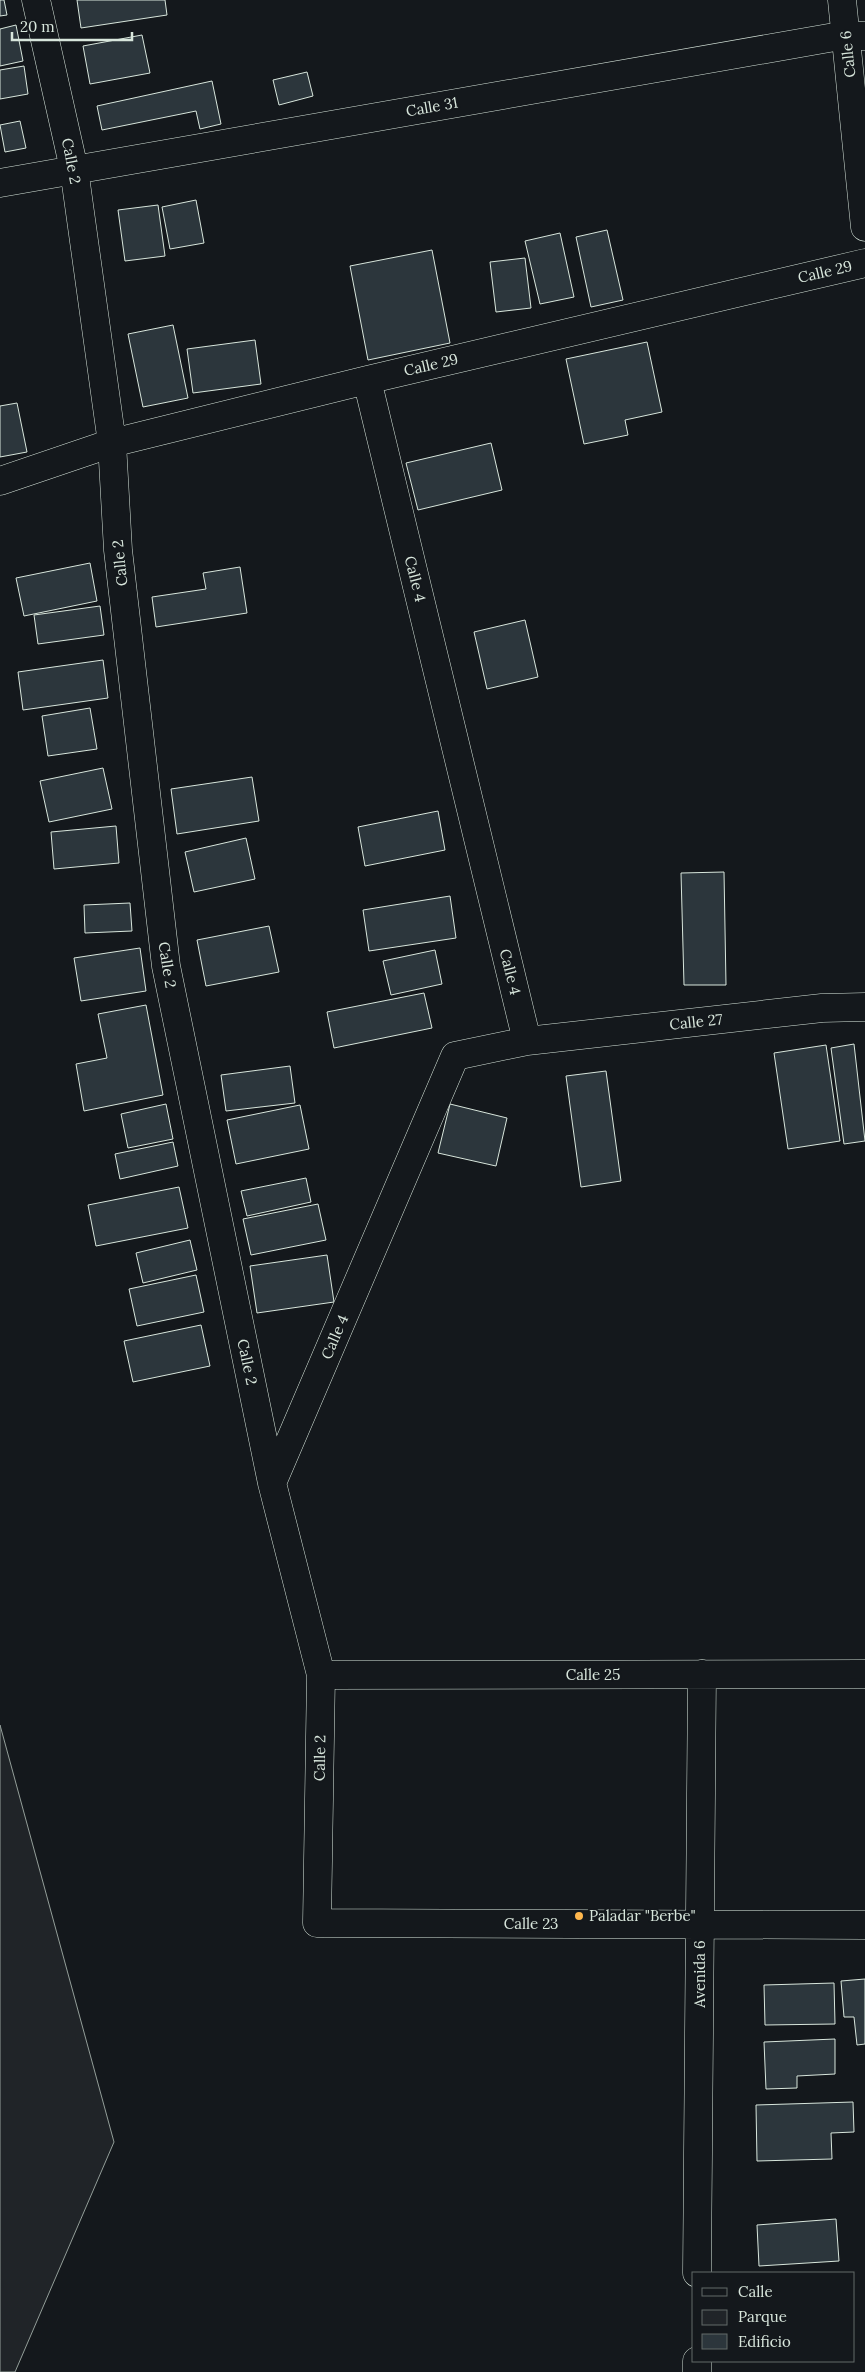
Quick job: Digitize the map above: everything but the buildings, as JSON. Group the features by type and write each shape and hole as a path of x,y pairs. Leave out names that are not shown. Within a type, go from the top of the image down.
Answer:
{"street":[{"name":"Calle 2","path":"36,0 74,169 112,443 118,550 166,966 272,1483 321,1675 317,1923"},
{"name":"Calle 6","path":"842,0 855,35 865,227"},
{"name":"Calle 31","path":"0,183 855,35"},
{"name":"Calle 29","path":"0,481 112,443 367,380 865,263"},
{"name":"Calle 4","path":"272,1483 455,1056 527,1041 367,380"},
{"name":"Calle 27","path":"527,1041 822,1008 865,1007"},
{"name":"Avenida 6","path":"697,2272 702,1674"},
{"name":"Calle 25","path":"321,1675 865,1674"},
{"name":"Calle 23","path":"317,1923 865,1925"}],"green space":[{"path":"0,1725 114,2142 15,2372 0,2372"}],"place":[{"name":"Paladar \"Berbe\"","path":"579,1916"}]}
